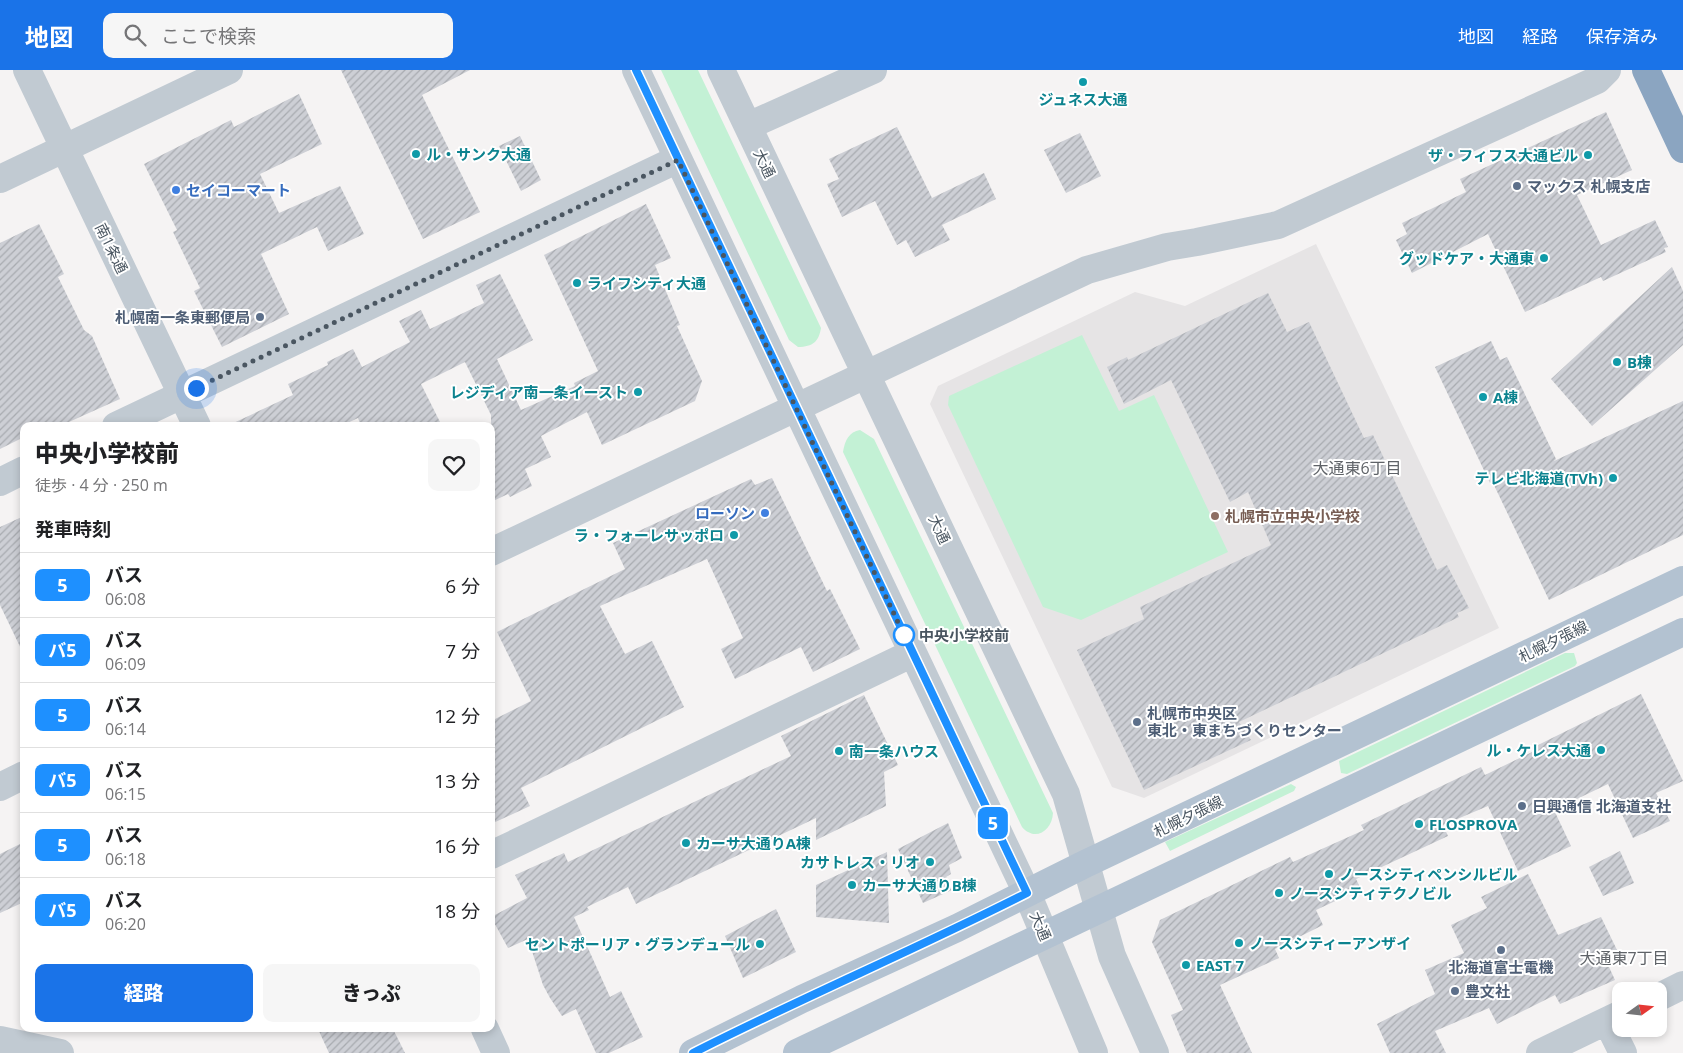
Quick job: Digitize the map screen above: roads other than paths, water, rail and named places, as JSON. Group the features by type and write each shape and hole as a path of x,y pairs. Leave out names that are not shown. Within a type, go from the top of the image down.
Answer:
{"highway":[{"path":"1646,70 1683,149"}],"main road":[{"name":"札幌夕張線","path":"693,1053 802,999 957,928 1085,864 1683,580"},
{"path":"797,1053 1683,632"}],"street":[{"name":"南1条通","path":"27,70 195,422"},
{"path":"0,179 229,70"},
{"name":"大通","path":"636,70 1027,893 1046,934 1061,978 1094,1053"},
{"name":"大通","path":"721,70 1066,794 1112,956 1155,1053"},
{"path":"748,126 873,70"},
{"path":"495,550 796,406 1087,270 1167,246 1197,242 1278,225 1597,80 1607,70"},
{"path":"125,422 678,160"},
{"path":"0,482 20,472"},
{"path":"495,853 913,653"},
{"path":"0,787 20,777"},
{"path":"1668,992 1683,985"},
{"path":"1540,1053 1612,1019"},
{"path":"486,1032 496,1053"},
{"path":"1619,1038 1623,1053"},
{"path":"0,1040 60,1053"}],"place":[{"name":"ジュネス大通","path":"1083,82"},
{"name":"ル・サンク大通","path":"416,154"},
{"name":"ザ・フィフス大通ビル","path":"1588,155"},
{"name":"マックス 札幌支店","path":"1517,186"},
{"name":"セイコーマート","path":"176,190"},
{"name":"グッドケア・大通東","path":"1544,258"},
{"name":"ライフシティ大通","path":"577,283"},
{"name":"札幌南一条東郵便局","path":"260,317"},
{"name":"B棟","path":"1617,362"},
{"name":"レジディア南一条イースト","path":"638,392"},
{"name":"A棟","path":"1483,397"},
{"name":"テレビ北海道(TVh)","path":"1613,478"},
{"name":"ローソン","path":"765,513"},
{"name":"札幌市立中央小学校","path":"1215,516"},
{"name":"ラ・フォーレサッポロ","path":"734,535"},
{"name":"中央小学校前","path":"904,635"},
{"name":"札幌市中央区 東北・東まちづくりセンター","path":"1137,722"},
{"name":"ル・ケレス大通","path":"1601,750"},
{"name":"南一条ハウス","path":"839,751"},
{"name":"日興通信 北海道支社","path":"1522,806"},
{"name":"FLOSPROVA","path":"1419,824"},
{"name":"カーサ大通りA棟","path":"686,843"},
{"name":"カサトレス・リオ","path":"930,862"},
{"name":"ノースシティペンシルビル","path":"1329,874"},
{"name":"カーサ大通りB棟","path":"852,885"},
{"name":"ノースシティテクノビル","path":"1279,893"},
{"name":"ノースシティーアンザイ","path":"1239,943"},
{"name":"セントポーリア・グランデュール","path":"760,944"},
{"name":"北海道富士電機","path":"1501,950"},
{"name":"EAST 7","path":"1186,965"},
{"name":"豊文社","path":"1455,991"}],"district":[{"name":"大通東6丁目","path":"1357,468"},
{"name":"大通東7丁目","path":"1624,958"}]}
